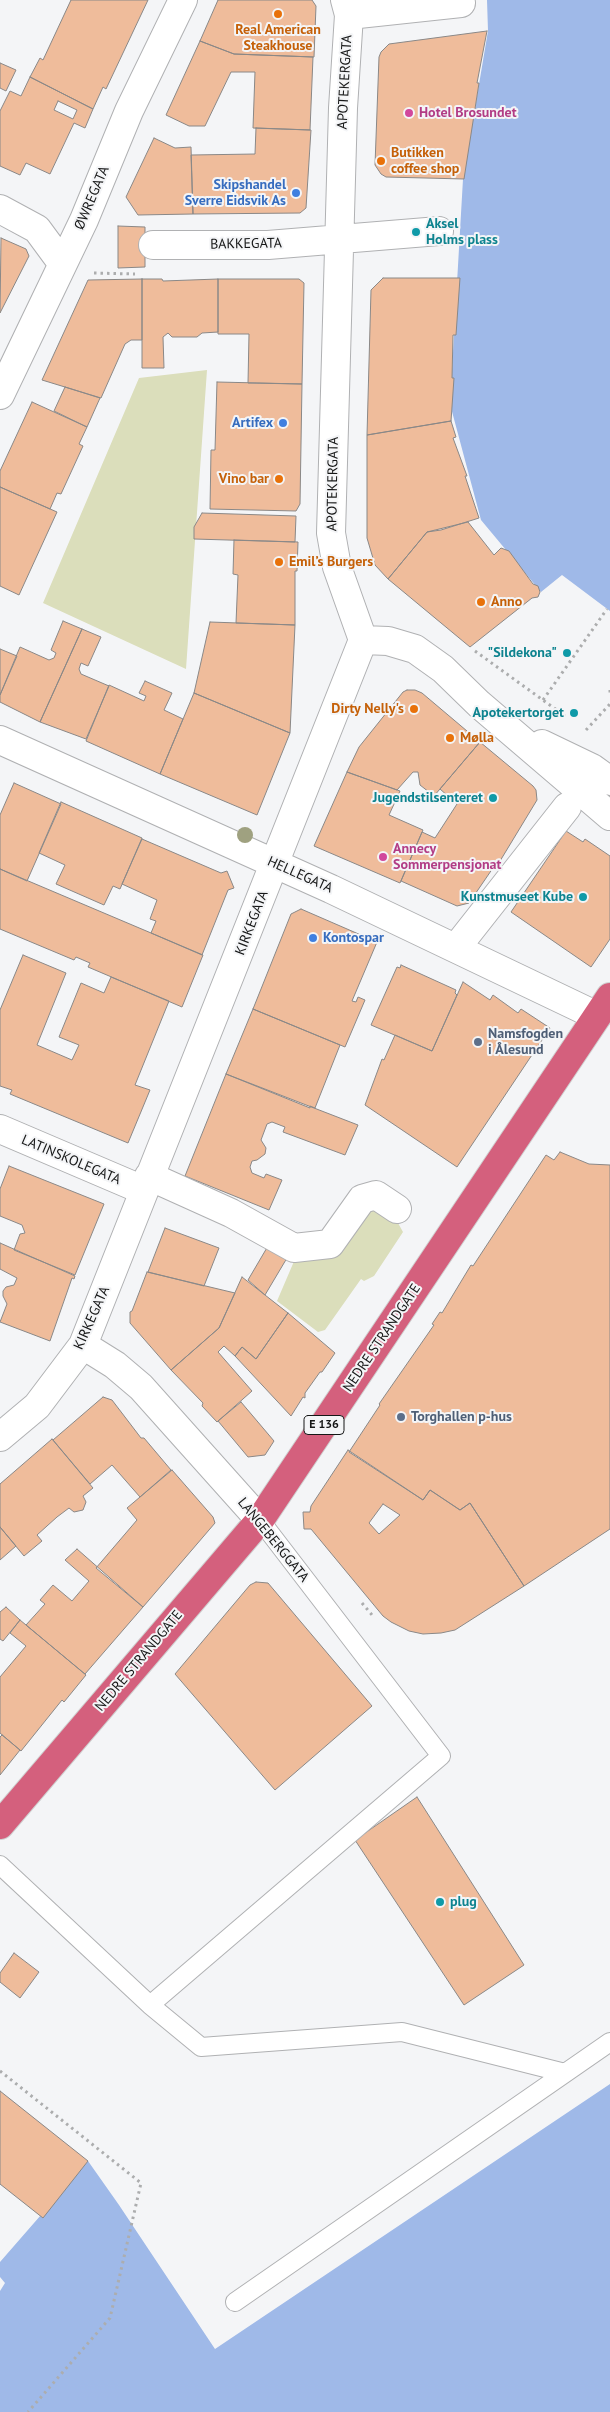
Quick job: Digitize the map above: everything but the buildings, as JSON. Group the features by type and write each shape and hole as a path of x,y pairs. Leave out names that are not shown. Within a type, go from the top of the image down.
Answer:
{"highway":[{"name":"NEDRE STRANDGATE","path":"0,1825 260,1520 604,1006"}],"street":[{"name":"ØWREGATA","path":"0,395 84,220 103,170 144,79 183,0"},
{"name":"APOTEKERGATA","path":"363,640 337,567 331,533 338,239 347,7 461,3"},
{"path":"0,209 37,229 62,263"},
{"path":"338,239 439,231"},
{"name":"BAKKEGATA","path":"153,246 268,245 338,239"},
{"path":"363,640 388,641 415,649 443,670 610,816"},
{"name":"KIRKEGATA","path":"0,1436 37,1406 83,1345 146,1183 254,920 273,864 363,640"},
{"path":"507,726 592,768 610,781"},
{"name":"HELLEGATA","path":"0,740 456,948 604,1006"},
{"path":"456,948 567,807"},
{"name":"LATINSKOLEGATA","path":"0,1129 146,1183"},
{"path":"146,1183 231,1213 294,1248 330,1244 362,1199 376,1194 398,1209"},
{"name":"LANGEBERGGATA","path":"83,1345 115,1365 141,1387 260,1520"}],"lane":[{"name":"LANGEBERGGATA","path":"150,2005 441,1756 260,1520"},
{"path":"0,1865 150,2005 201,2048 402,2032 565,2073"},
{"path":"235,2302 610,2042"}],"path":[{"path":"543,700 607,608"},
{"path":"443,670 460,648 477,652 571,720"},
{"path":"585,730 610,704"},
{"path":"578,725 592,735"},
{"path":"357,1646 372,1614 360,1600"},
{"path":"0,2071 141,2183 110,2318 28,2412"}],"green space":[{"path":"207,370 186,669 43,603 139,378"},
{"path":"373,1206 398,1223 403,1232 374,1276 364,1281 361,1279 325,1330 318,1332 277,1301 295,1259"}],"water":[{"path":"487,0 610,0 610,611 562,575 541,592 481,520 450,404 463,179 488,31"},
{"path":"610,2084 610,2412 0,2412 0,2291 5,2283 0,2277 0,2262 88,2161 215,2349"}],"place":[{"name":"Real American Steakhouse","path":"278,14"},
{"name":"Hotel Brosundet","path":"409,113"},
{"name":"Butikken coffee shop","path":"381,161"},
{"name":"Skipshandel Sverre Eidsvik As","path":"296,193"},
{"name":"Aksel Holms plass","path":"416,232"},
{"name":"Artifex","path":"283,423"},
{"name":"Vino bar","path":"279,479"},
{"name":"Emil’s Burgers","path":"279,562"},
{"name":"Anno","path":"481,602"},
{"name":"\"Sildekona\"","path":"567,653"},
{"name":"Dirty Nelly's","path":"414,709"},
{"name":"Apotekertorget","path":"574,713"},
{"name":"Mølla","path":"450,738"},
{"name":"Jugendstilsenteret","path":"493,798"},
{"name":"Annecy Sommerpensjonat","path":"383,857"},
{"name":"Kunstmuseet Kube","path":"583,897"},
{"name":"Kontospar","path":"313,938"},
{"name":"Namsfogden i Ålesund","path":"478,1042"},
{"name":"Torghallen p-hus","path":"401,1417"},
{"name":"plug","path":"440,1902"}]}
